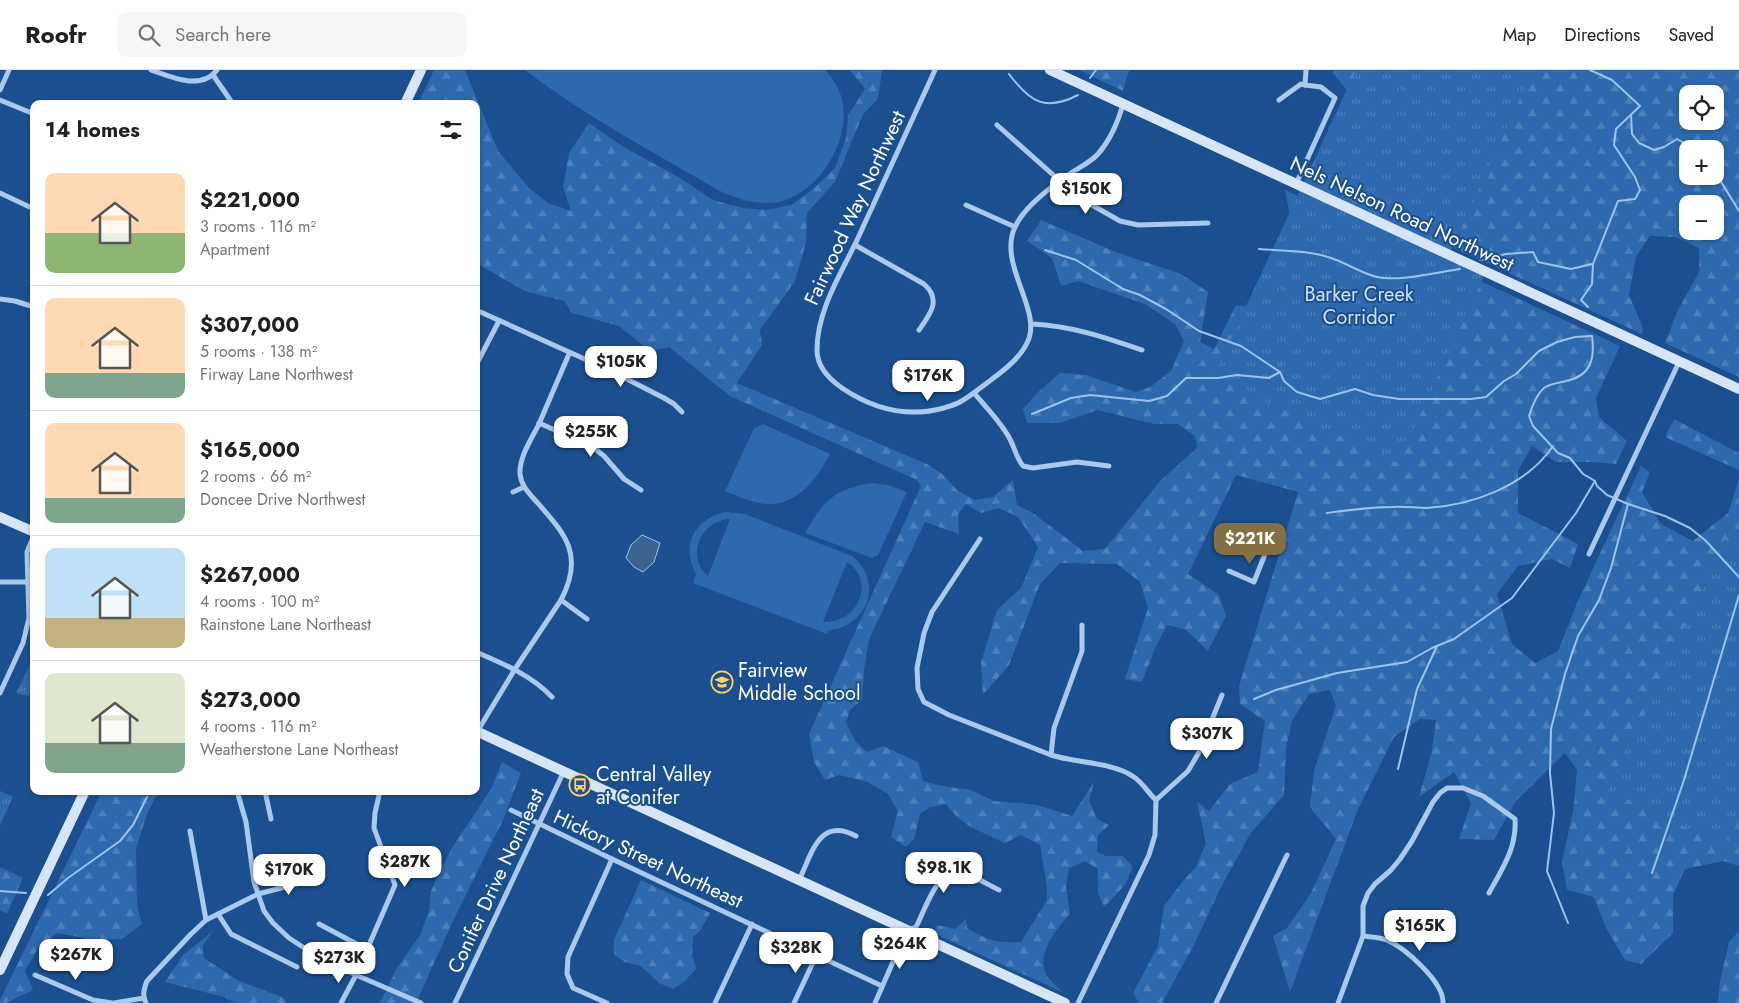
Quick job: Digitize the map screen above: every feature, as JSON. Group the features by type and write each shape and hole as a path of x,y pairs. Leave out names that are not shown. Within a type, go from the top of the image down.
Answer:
{"main road":[{"path":"407,100 421,70"},
{"name":"Nels Nelson Road Northwest","path":"1050,70 1739,389"},
{"path":"0,518 30,532"},
{"path":"480,732 1065,1003"},
{"path":"0,970 83,795"}],"street":[{"path":"0,90 9,70"},
{"path":"151,70 177,80 190,81 213,75 217,70"},
{"name":"Fairwood Way Northwest","path":"935,70 855,245 824,307 816,352 818,362 824,372 834,382 856,397 885,409 901,412 930,412 958,404 998,374 1021,354 1030,338 1032,324"},
{"path":"1303,85 1306,70"},
{"path":"213,75 230,100"},
{"path":"1279,100 1303,85 1321,88 1335,98 1296,184"},
{"path":"0,100 30,112"},
{"path":"1123,103 1113,132 1097,155 1060,180 1038,199 1015,227 1011,256 1032,324 1074,328 1142,350"},
{"path":"996,125 1078,197 1120,222 1138,225 1208,223"},
{"path":"0,193 30,207"},
{"path":"966,205 1015,227"},
{"path":"855,245 924,284 931,291 934,300 931,310 918,330"},
{"path":"0,299 14,300 30,306"},
{"path":"480,312 546,341 569,354 608,370 664,398 682,412"},
{"path":"480,357 499,320"},
{"path":"480,726 561,600 567,589 571,573 573,560 570,547 552,518 524,487 520,473 522,463 569,354"},
{"path":"1589,554 1679,362"},
{"path":"974,393 995,416 1007,433 1022,466 1034,468 1077,462 1109,466"},
{"path":"539,423 593,447 604,456 624,479 641,490"},
{"path":"513,492 524,487"},
{"path":"980,539 932,612 924,633 917,668 918,690 924,702 940,711 1051,755 1127,773 1142,784 1156,800"},
{"path":"0,693 22,643 29,618 27,552 30,544"},
{"path":"1229,570 1254,582 1267,549"},
{"path":"0,582 28,582"},
{"path":"561,600 587,619"},
{"path":"1051,755 1054,728 1082,651 1082,625"},
{"path":"480,654 515,669 542,686 552,697"},
{"path":"1078,1003 1149,855 1155,835 1156,800 1188,771 1198,754 1222,695"},
{"name":"Conifer Drive Northeast","path":"455,1003 564,771"},
{"path":"1338,1003 1363,936 1362,906 1368,893 1400,859 1433,802 1447,788 1463,788 1483,796 1515,819 1510,854 1489,893"},
{"path":"238,795 246,822 254,882 264,911 273,923 289,938 356,975 421,1003"},
{"path":"267,795 271,819"},
{"path":"341,1003 356,975 395,885 374,828 379,795"},
{"name":"Hickory Street Northeast","path":"511,810 882,986"},
{"path":"798,880 813,848 823,834 836,830 850,832 856,836"},
{"path":"190,831 206,920"},
{"path":"1216,1003 1287,855"},
{"path":"607,1003 573,988 567,974 568,956 612,859"},
{"path":"875,1003 907,930 916,927 938,883 950,873 957,873 971,876 999,890"},
{"path":"35,974 93,1000 113,1003 145,1001 144,990 147,981 170,955 206,920 258,894 316,879"},
{"path":"218,914 231,934 297,967"},
{"path":"319,924 366,949"},
{"path":"715,1003 752,924"},
{"path":"1363,936 1386,939 1408,955 1436,983 1441,990 1443,1003"},
{"path":"794,1003 817,954"}],"green space":[{"path":"434,70 465,70 477,100 420,100"},
{"path":"525,70 825,70 834,81 840,93 843,125 839,142 832,158 822,173 810,185 797,195 782,201 758,203 718,190 595,118 547,87"},
{"path":"850,70 882,70 878,99 863,114 835,182 807,213 806,243 795,281 760,330 762,345 737,383 929,465 942,474 958,491 975,500 993,497 1013,480 1017,505 1033,513 1083,551 1105,549 1161,480 1197,448 1195,436 1178,424 1154,424 1098,410 1060,423 1027,423 1023,409 1037,393 1060,373 1086,375 1136,392 1150,387 1171,371 1184,341 1175,324 1145,304 1078,281 1061,286 1052,258 1027,241 1041,220 1118,253 1181,274 1208,292 1200,342 1214,349 1236,305 1261,309 1294,239 1285,190 1620,346 1596,398 1599,417 1627,441 1616,464 1556,462 1532,446 1518,471 1518,513 1578,544 1570,568 1552,559 1518,566 1497,594 1512,644 1535,663 1558,651 1577,603 1641,466 1650,472 1642,492 1661,524 1693,541 1728,513 1739,480 1739,866 1723,861 1685,869 1673,895 1673,933 1641,964 1625,960 1606,928 1594,897 1567,890 1562,862 1574,806 1577,770 1565,753 1515,802 1494,840 1459,839 1471,803 1454,772 1419,797 1432,751 1436,720 1420,719 1394,737 1358,809 1290,992 1273,936 1287,928 1311,893 1336,839 1310,807 1314,771 1336,706 1330,690 1309,694 1292,721 1286,748 1284,795 1250,834 1219,891 1195,943 1162,1003 1139,1003 1133,993 1158,946 1164,906 1196,867 1206,843 1197,802 1209,811 1230,784 1258,772 1265,721 1240,704 1239,686 1298,492 1236,475 1188,574 1219,595 1226,616 1208,651 1186,630 1167,625 1156,646 1142,682 1125,679 1148,608 1140,582 1117,564 1060,563 1040,584 1009,665 983,695 981,662 997,610 1021,588 1038,547 1018,517 999,508 981,513 966,504 958,515 959,534 925,522 869,639 862,700 850,710 846,722 855,741 867,752 883,746 918,762 923,781 971,790 994,801 1037,805 1072,816 1094,782 1089,801 1097,819 1109,825 1098,835 1097,852 1106,856 1123,856 1133,867 1125,885 1104,907 1098,893 1098,869 1085,861 1069,868 1066,887 1070,914 1049,941 1044,958 1046,974 1062,992 933,933 937,925 955,929 966,919 967,928 981,936 1005,942 1021,942 1047,900 1047,887 1040,845 1021,835 1005,843 966,823 946,804 930,807 920,814 914,839 906,847 891,837 898,811 888,794 868,782 839,775 825,780 814,762 809,734 921,486 917,480 730,396 669,347 650,351 619,326 572,313 564,301 525,291 480,265 480,107 498,151 529,188 548,203 571,211 563,187 569,153 589,123 622,146 680,178 713,200 743,208 766,210 791,205 812,190 835,168 846,138 848,115 865,89"},
{"path":"1079,70 1129,70 1123,91"},
{"path":"1334,70 1739,70 1739,377 1665,343 1677,312 1699,272 1699,248 1682,240 1724,240 1724,195 1679,195 1679,239 1650,236 1636,257 1629,295 1643,328 1642,334 1360,205 1351,95 1332,72"},
{"name":"Barker Creek Corridor","path":"1356,70 1533,70 1449,255 1486,272 1398,463 1213,377"},
{"path":"1674,419 1739,453 1739,470 1665,437"},
{"path":"763,424 830,454 813,481 805,489 787,500 777,503 755,502 725,491 754,428"},
{"path":"871,483 888,485 907,492 878,555 872,558 805,533 818,512 831,498 847,489"},
{"path":"725,512 745,514 852,556 862,566 867,578 869,590 862,612 854,621 842,627 829,630 827,634 693,583 696,574 691,563 690,543 698,527 714,515","holes":["730,519 708,576 701,568 698,559 697,549 700,540 704,532 711,526 720,521","847,562 856,570 861,580 862,590 859,600 845,616 835,621 823,622"]},
{"path":"1725,539 1739,549 1739,819 1726,846 1608,791"},
{"path":"30,664 30,692 28,696 16,693"},
{"path":"502,762 521,773 503,820 453,921 416,1003 380,1003 397,968 420,935 429,911 431,891 439,873 452,848 491,789"},
{"path":"0,791 13,797 0,825"},
{"path":"100,795 158,795 147,814 136,849 137,906 142,924 122,939 94,940 57,933 38,948 25,971 33,990 6,1003 0,1003"},
{"path":"0,867 23,878 7,914 0,910"},
{"path":"641,880 710,913 700,931 693,937 692,955 696,969 684,982 673,989 659,983 641,966 625,962 614,955 614,940"},
{"path":"213,931 203,945 204,958 239,981 282,997 287,1003 235,1003 224,997 165,982 183,955"},
{"path":"1739,931 1739,1003 1718,1003 1720,981 1729,942"}],"shaded area":[{"path":"642,535 660,543 654,562 643,572 634,567 626,558 631,545"}],"waterway":[{"path":"1090,78 1096,70"},
{"path":"1588,307 1581,300 1592,284 1593,264 1618,201 1635,199 1640,190 1635,177 1614,145 1616,129 1640,106 1612,80 1590,70"},
{"path":"1009,74 1024,91 1039,101 1056,103 1078,95"},
{"path":"1631,115 1632,134 1639,143 1654,150 1664,147 1677,139 1679,140"},
{"path":"1723,185 1739,211"},
{"path":"1259,249 1323,255 1359,271 1386,278 1407,277 1460,269"},
{"path":"1045,250 1076,260 1123,289 1140,295 1166,309 1199,331 1241,346 1280,372 1284,381 1297,392 1320,399 1355,389 1373,395 1399,399 1471,399 1486,397 1504,381 1516,374 1539,351 1557,342 1575,337 1592,336 1593,352 1590,365 1586,371 1574,379 1549,385 1541,391 1529,416 1533,426 1558,453 1570,458 1583,474 1595,481 1597,486 1607,495 1665,516 1690,528 1705,540 1739,577"},
{"path":"1480,260 1506,254 1533,252 1538,262 1571,269 1592,264"},
{"path":"1032,414 1071,398 1090,395 1149,401 1167,396 1186,378 1218,378 1237,375 1269,378 1280,372"},
{"path":"1327,513 1376,508 1427,508 1462,503 1480,498 1497,491 1528,472 1542,460 1553,446"},
{"path":"1254,699 1276,690 1337,673 1407,662 1432,648 1454,639 1512,598 1576,513 1595,481"},
{"path":"1568,923 1547,871 1554,813 1550,773 1551,729 1565,674 1578,636 1599,600 1611,568 1628,504"},
{"path":"1652,873 1684,780 1739,595"},
{"path":"1398,769 1417,689 1437,646"},
{"path":"48,895 68,878 120,841 133,825 147,797"},
{"path":"0,891 26,893"}],"place":[{"name":"Fairview Middle School","path":"722,682"},
{"name":"Central Valley at Conifer","path":"580,785"}]}
